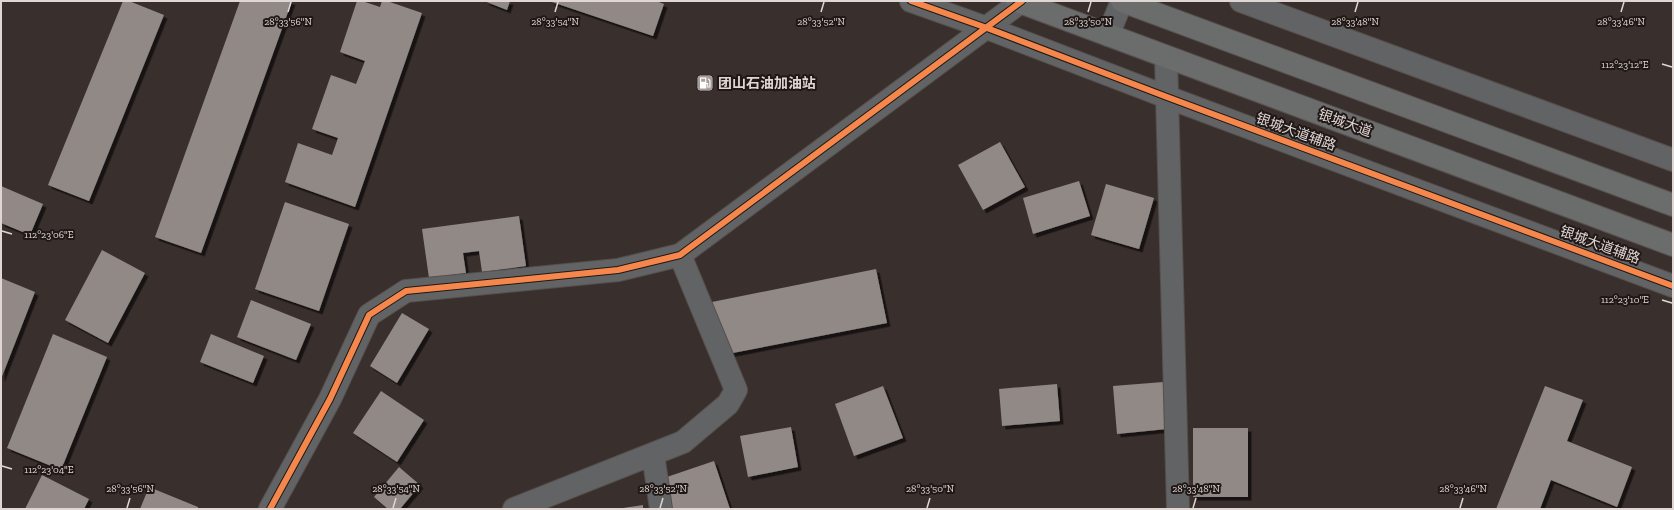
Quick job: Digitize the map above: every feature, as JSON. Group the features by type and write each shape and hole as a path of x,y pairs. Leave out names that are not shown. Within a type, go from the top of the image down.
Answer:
{"main road":[{"path":"1122,1 1673,205"},
{"name":"银城大道","path":"1020,2 1673,245"}],"street":[{"name":"银城大道辅路","path":"911,1 987,28 1167,97 1673,286"},
{"path":"1108,35 1122,1"},
{"path":"1241,1 1673,160"},
{"path":"270,509 330,399 369,315 406,291 618,270 680,254 987,28 1020,2"},
{"path":"1166,57 1178,509"},
{"path":"514,509 683,442 728,404 736,390 680,254"},
{"path":"653,454 661,509"}],"building":[{"path":"123,1 129,1 164,15 89,201 48,185"},
{"path":"240,1 292,1 201,253 155,237"},
{"path":"357,1 362,1 380,7 382,1 387,1 422,13 355,207 285,182 298,143 332,155 338,138 312,129 331,75 356,84 365,61 340,52"},
{"path":"484,1 510,1 507,10"},
{"path":"549,1 656,1 664,4 653,36"},
{"path":"1000,142 1025,187 983,210 958,165"},
{"path":"1079,181 1090,216 1033,234 1023,198"},
{"path":"1106,184 1154,198 1139,249 1091,235"},
{"path":"1,186 43,204 30,235 1,223"},
{"path":"285,202 349,224 319,311 255,289"},
{"path":"519,216 526,266 482,272 479,251 463,253 466,273 429,278 422,229"},
{"path":"102,250 145,273 108,343 65,320"},
{"path":"876,269 887,323 717,356 707,303"},
{"path":"1,278 35,292 1,379"},
{"path":"251,300 311,324 296,360 237,337"},
{"path":"402,313 429,329 397,383 370,366"},
{"path":"53,334 107,357 61,470 7,448"},
{"path":"211,334 264,356 253,383 200,362"},
{"path":"1163,382 1167,429 1117,434 1113,386"},
{"path":"1057,384 1060,421 1002,426 999,389"},
{"path":"883,386 903,438 854,456 835,404"},
{"path":"1545,386 1583,400 1567,441 1632,467 1617,507 1551,480 1540,509 1496,509"},
{"path":"381,391 424,420 397,462 353,433"},
{"path":"791,427 798,467 748,477 740,436"},
{"path":"1193,428 1248,428 1248,497 1193,497"},
{"path":"714,461 730,509 671,509 661,479"},
{"path":"399,467 420,485 400,509 388,509 374,497"},
{"path":"42,475 89,499 84,509 25,509"},
{"path":"149,487 198,507 198,509 140,509"},
{"path":"643,505 643,509 623,509 623,508"}],"cycle path":[{"path":"911,1 987,28 1167,97 1673,286"},
{"path":"270,509 330,399 369,315 406,291 618,270 680,255 1022,1"}],"place":[{"name":"团山石油加油站","path":"705,83"}]}
